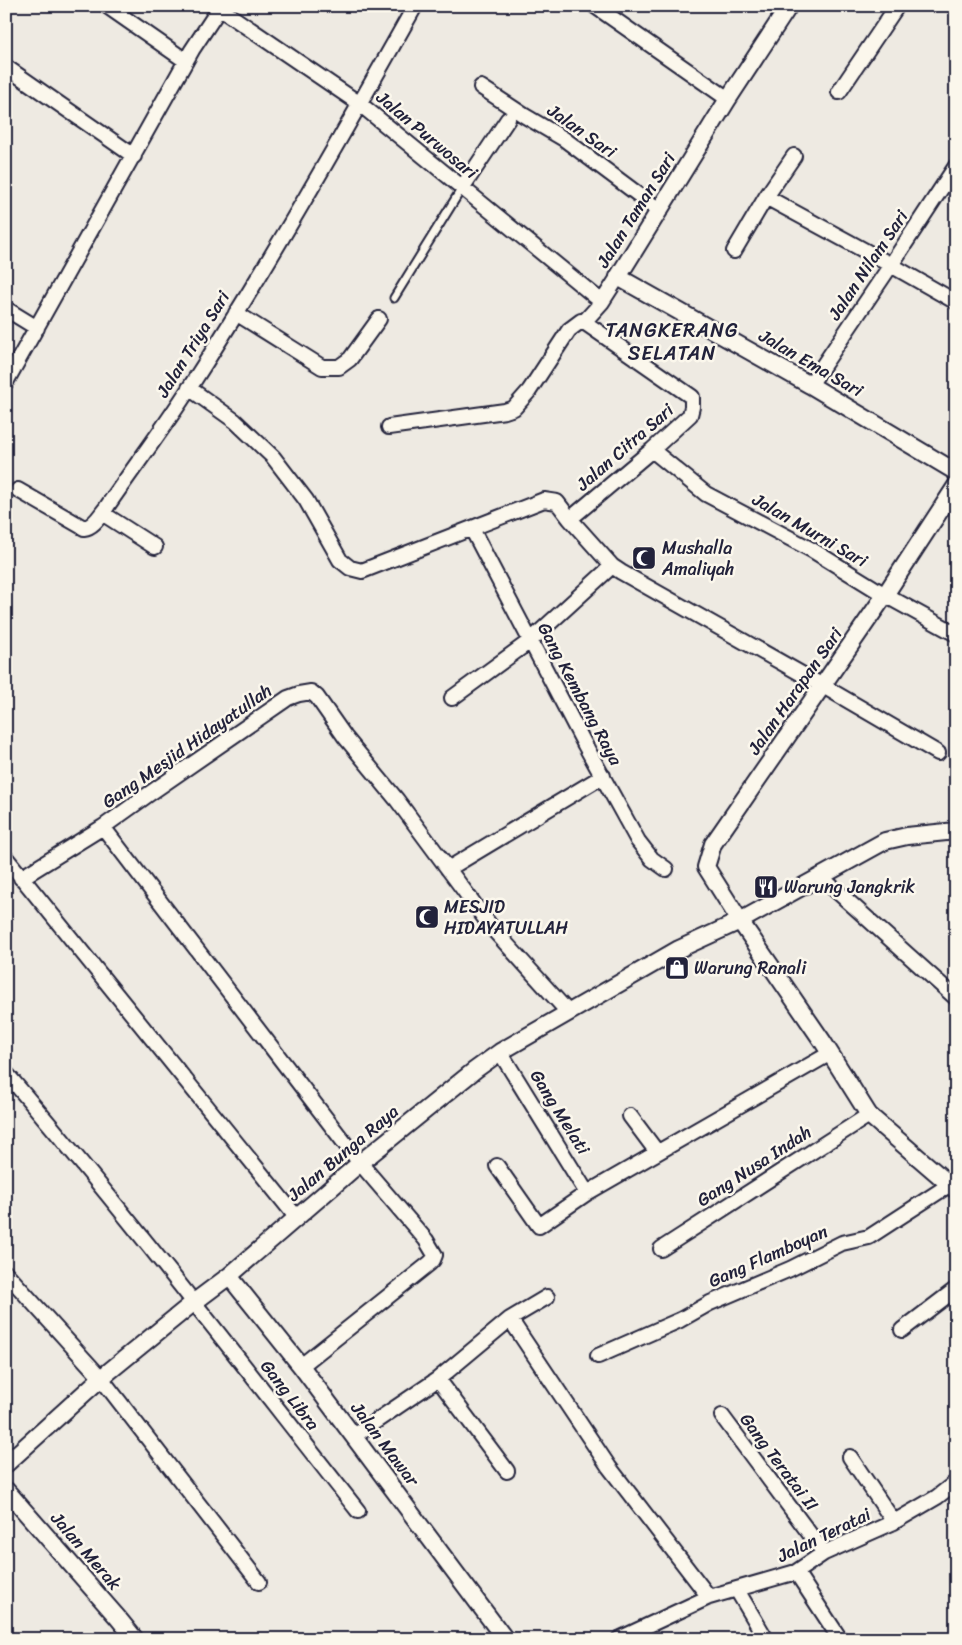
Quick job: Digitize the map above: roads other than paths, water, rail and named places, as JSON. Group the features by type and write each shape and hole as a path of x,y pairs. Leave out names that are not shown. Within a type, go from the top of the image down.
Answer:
{"street":[{"path":"107,6 186,61"},
{"name":"Jalan Triya Sari","path":"18,490 84,528 89,527 102,513 189,388 236,313 360,104 415,6"},
{"path":"595,6 728,99"},
{"name":"Jalan Taman Sari","path":"389,428 514,408 529,391 569,330 582,321 584,322 602,302 728,99 789,6"},
{"path":"839,92 898,6"},
{"path":"6,382 186,61 220,7"},
{"name":"Jalan Purwosari","path":"220,7 360,104 602,302"},
{"path":"6,67 134,156"},
{"name":"Jalan Sari","path":"481,87 564,139 659,210"},
{"path":"462,188 508,119"},
{"path":"734,251 766,197 794,156"},
{"name":"Jalan Nilam Sari","path":"810,385 892,265 956,166"},
{"path":"766,197 956,302"},
{"name":"Jalan Ema Sari","path":"618,276 810,385 956,472"},
{"path":"6,309 37,328"},
{"path":"236,313 322,367 339,367 350,359 378,319"},
{"name":"Jalan Citra Sari","path":"570,519 652,450 690,415 692,407 692,397 584,322"},
{"path":"189,388 234,421 273,457 306,500 340,560 350,568 362,571 472,529"},
{"name":"Jalan Murni Sari","path":"652,450 706,494 812,550 956,634"},
{"name":"Jalan Harapan Sari","path":"952,1187 869,1115 823,1042 740,921 706,867 713,844 823,686 956,486"},
{"name":"Jalan Citra Sari","path":"472,529 544,500 557,502 612,566 938,753"},
{"path":"102,513 155,547"},
{"name":"Gang Kembang Raya","path":"472,529 638,841 652,859 666,869"},
{"path":"452,698 530,641 612,566"},
{"name":"Gang Mesjid Hidayatullah","path":"301,1366 430,1263 435,1254 426,1240 360,1163 103,828 288,698 311,692 317,697 345,737 397,800 492,928 568,1012"},
{"path":"448,869 603,776"},
{"path":"21,878 103,828"},
{"name":"Jalan Bunga Raya","path":"6,1464 101,1378 229,1276 360,1163 500,1052 679,949 740,921 884,841 907,836 956,831"},
{"path":"6,858 296,1218"},
{"path":"820,876 956,998"},
{"name":"Gang Melati","path":"500,1052 587,1193"},
{"path":"497,1166 538,1226 587,1193 829,1054"},
{"name":"Gang Libra","path":"6,1073 43,1116 358,1511"},
{"name":"Gang Nusa Indah","path":"660,1249 869,1115"},
{"path":"630,1116 657,1152"},
{"name":"Gang Flamboyan","path":"598,1356 680,1320 710,1303 790,1269 842,1243 869,1237 952,1187"},
{"path":"6,1274 101,1378 259,1582"},
{"name":"Jalan Mawar","path":"229,1276 301,1366 505,1639"},
{"path":"902,1330 956,1289"},
{"path":"354,1436 438,1379 510,1318 547,1297"},
{"path":"510,1318 609,1467 709,1597"},
{"path":"438,1379 507,1471"},
{"name":"Gang Teratai II","path":"722,1416 824,1554"},
{"path":"850,1457 894,1522"},
{"name":"Jalan Teratai","path":"619,1639 709,1597 796,1572 824,1554 894,1522 937,1497 956,1482"},
{"name":"Jalan Merak","path":"6,1490 135,1639"},
{"path":"796,1572 840,1639"},
{"path":"738,1590 766,1639"}],"lane":[{"path":"394,298 462,188"}],"place":[{"name":"Mushalla Amaliyah","path":"644,558"},
{"name":"Warung Jangkrik","path":"766,887"},
{"name":"MESJID HIDAYATULLAH","path":"427,917"},
{"name":"Warung Ranali","path":"677,968"}],"district":[{"name":"TANGKERANG SELATAN","path":"672,342"}]}
